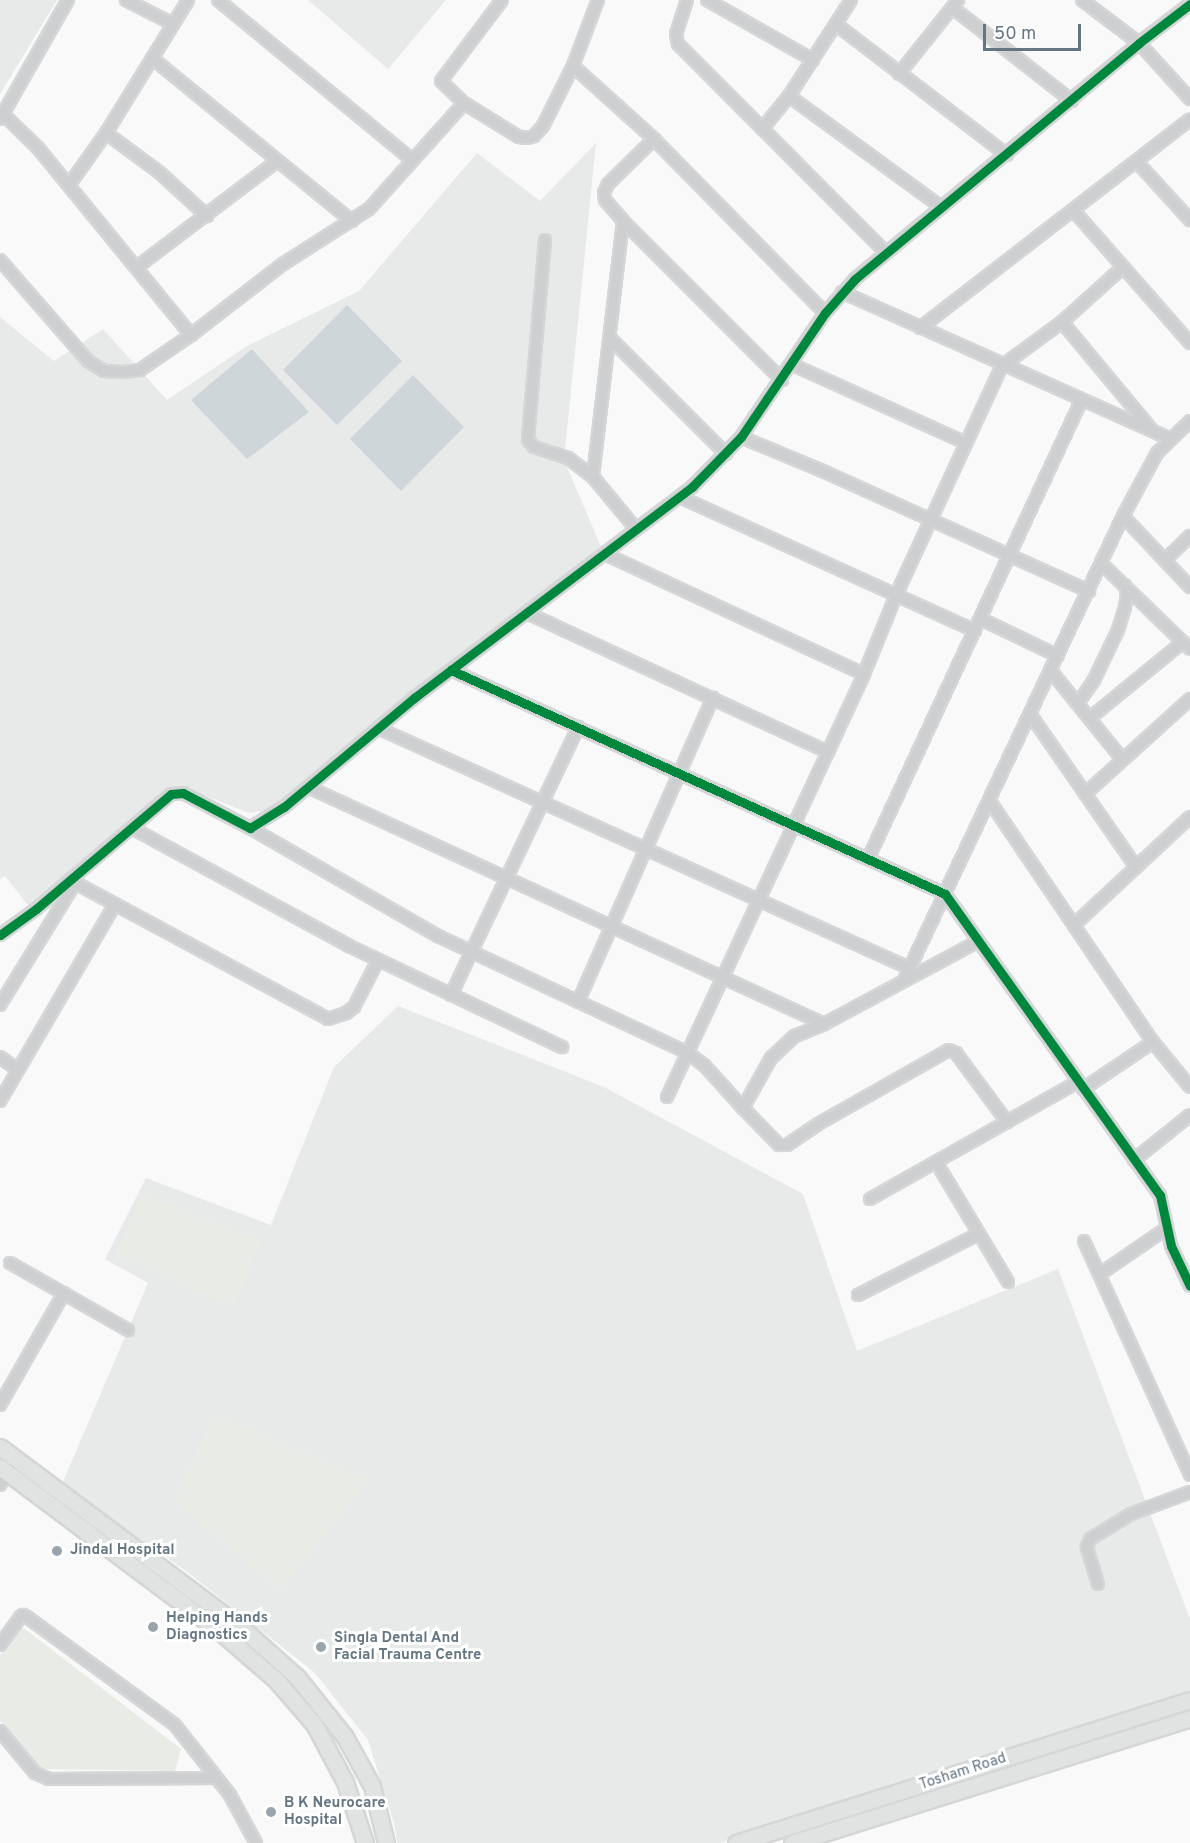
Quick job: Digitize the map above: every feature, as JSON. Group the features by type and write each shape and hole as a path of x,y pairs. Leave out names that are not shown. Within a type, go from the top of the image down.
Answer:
{"main road":[{"path":"0,1446 241,1627 297,1677 345,1737 372,1786 385,1839 365,1842 345,1782 314,1724 276,1680 223,1634 3,1475"},
{"name":"Tosham Road","path":"736,1843 1190,1700"},
{"name":"Tosham Road","path":"792,1843 1190,1718"}],"street":[{"path":"68,0 2,117 38,148 191,335"},
{"path":"126,0 173,24"},
{"path":"69,185 106,133 188,0"},
{"path":"218,0 412,160"},
{"path":"502,0 442,76 443,85 464,102 519,137 534,136 543,126 573,66 598,0"},
{"path":"687,0 676,34 678,44 885,252"},
{"path":"707,0 813,60"},
{"path":"762,129 789,96 837,25 851,0"},
{"path":"1082,0 1139,43 1190,99"},
{"path":"898,74 956,4 1072,100"},
{"path":"250,828 284,807 451,670 680,497 741,437 782,380 825,313 842,292 940,206 1006,155 1139,43 1190,4"},
{"path":"837,25 1006,155"},
{"path":"152,58 352,221"},
{"path":"573,66 654,139 825,313"},
{"path":"789,96 940,206"},
{"path":"0,260 88,361 104,371 140,370 191,335 283,264 352,221 380,198 464,102"},
{"path":"920,328 1190,119"},
{"path":"106,133 160,173 207,216"},
{"path":"654,139 605,188 605,200 623,221 782,380"},
{"path":"137,267 278,161"},
{"path":"1137,162 1190,220"},
{"path":"1074,211 1190,343"},
{"path":"593,477 623,221"},
{"path":"545,240 528,441 534,447 568,458 593,477 636,529"},
{"path":"667,1097 864,674 930,519 1002,366 1062,322 1123,267"},
{"path":"842,292 1002,366 1170,439"},
{"path":"1062,322 1154,432"},
{"path":"610,338 726,454"},
{"path":"791,364 966,443"},
{"path":"868,859 1011,556 1082,399"},
{"path":"903,981 1124,516 1157,453 1190,421"},
{"path":"741,437 1089,591"},
{"path":"680,497 975,631"},
{"path":"1124,516 1190,587"},
{"path":"1165,560 1190,536"},
{"path":"605,554 864,674"},
{"path":"1090,718 1186,645 1102,564"},
{"path":"1078,704 1108,655 1125,607 1125,585"},
{"path":"527,613 828,752"},
{"path":"981,620 1058,656"},
{"path":"451,670 945,894 977,942 1160,1195 1172,1246 1190,1286"},
{"path":"1051,671 1122,759"},
{"path":"578,1002 713,698"},
{"path":"1085,794 1190,699"},
{"path":"1030,714 1136,867"},
{"path":"451,994 578,727"},
{"path":"378,728 909,968"},
{"path":"308,787 824,1024"},
{"path":"0,935 73,881 132,828 177,792 250,828 438,936 688,1053 705,1066 779,1145 787,1145 818,1124 949,1050 956,1053 1007,1122"},
{"path":"989,800 1153,1042 1190,1087"},
{"path":"1074,925 1190,817"},
{"path":"132,828 378,960 562,1047"},
{"path":"73,881 328,1019 346,1013 354,1007 378,960"},
{"path":"0,1005 73,881"},
{"path":"0,1101 115,904"},
{"path":"743,1108 771,1058 795,1036 824,1024 977,942"},
{"path":"870,1199 1007,1122 1080,1085 1153,1042"},
{"path":"0,1058 18,1070"},
{"path":"1134,1160 1190,1115"},
{"path":"936,1162 1008,1282"},
{"path":"1100,1274 1167,1228"},
{"path":"858,1295 978,1234"},
{"path":"1084,1241 1190,1475"},
{"path":"10,1263 128,1330"},
{"path":"0,1406 64,1293"},
{"path":"3,1475 18,1460"},
{"path":"1098,1584 1087,1547 1090,1539 1131,1514 1190,1492"},
{"path":"0,1645 23,1615 175,1725 230,1795 256,1843"},
{"path":"0,1731 35,1773 50,1779 216,1778"}],"shaded area":[{"path":"0,0 57,0 0,94"},
{"path":"308,0 446,0 388,69"},
{"path":"596,143 564,460 602,549 269,810 249,813 178,785 28,905 5,876 0,879 0,317 54,361 103,329 167,400 247,346 359,291 477,153 540,201"},
{"path":"347,305 402,361 337,425 283,370"},
{"path":"252,349 309,412 247,459 191,400"},
{"path":"413,375 464,427 401,491 350,439"},
{"path":"398,1006 604,1087 803,1194 857,1351 1058,1269 1190,1619 1190,1693 720,1843 397,1843 394,1823 368,1740 315,1673 190,1574 62,1484 148,1283 105,1259 146,1178 271,1225 334,1067"},
{"path":"141,1193 261,1241 234,1308 115,1254"},
{"path":"213,1413 369,1480 281,1590 174,1502"},
{"path":"21,1626 181,1749 175,1771 40,1769 0,1721 0,1655"}],"cycle path":[{"path":"0,935 36,909 171,794 183,793 250,828 284,807 414,698 692,487 741,437 825,313 855,279 1139,43 1190,4"},
{"path":"451,670 945,894 1160,1195 1171,1246 1190,1286"}],"place":[{"name":"Jindal Hospital","path":"57,1551"},
{"name":"Helping Hands Diagnostics","path":"153,1627"},
{"name":"Singla Dental And Facial Trauma Centre","path":"321,1647"},
{"name":"B K Neurocare Hospital","path":"271,1812"}]}
